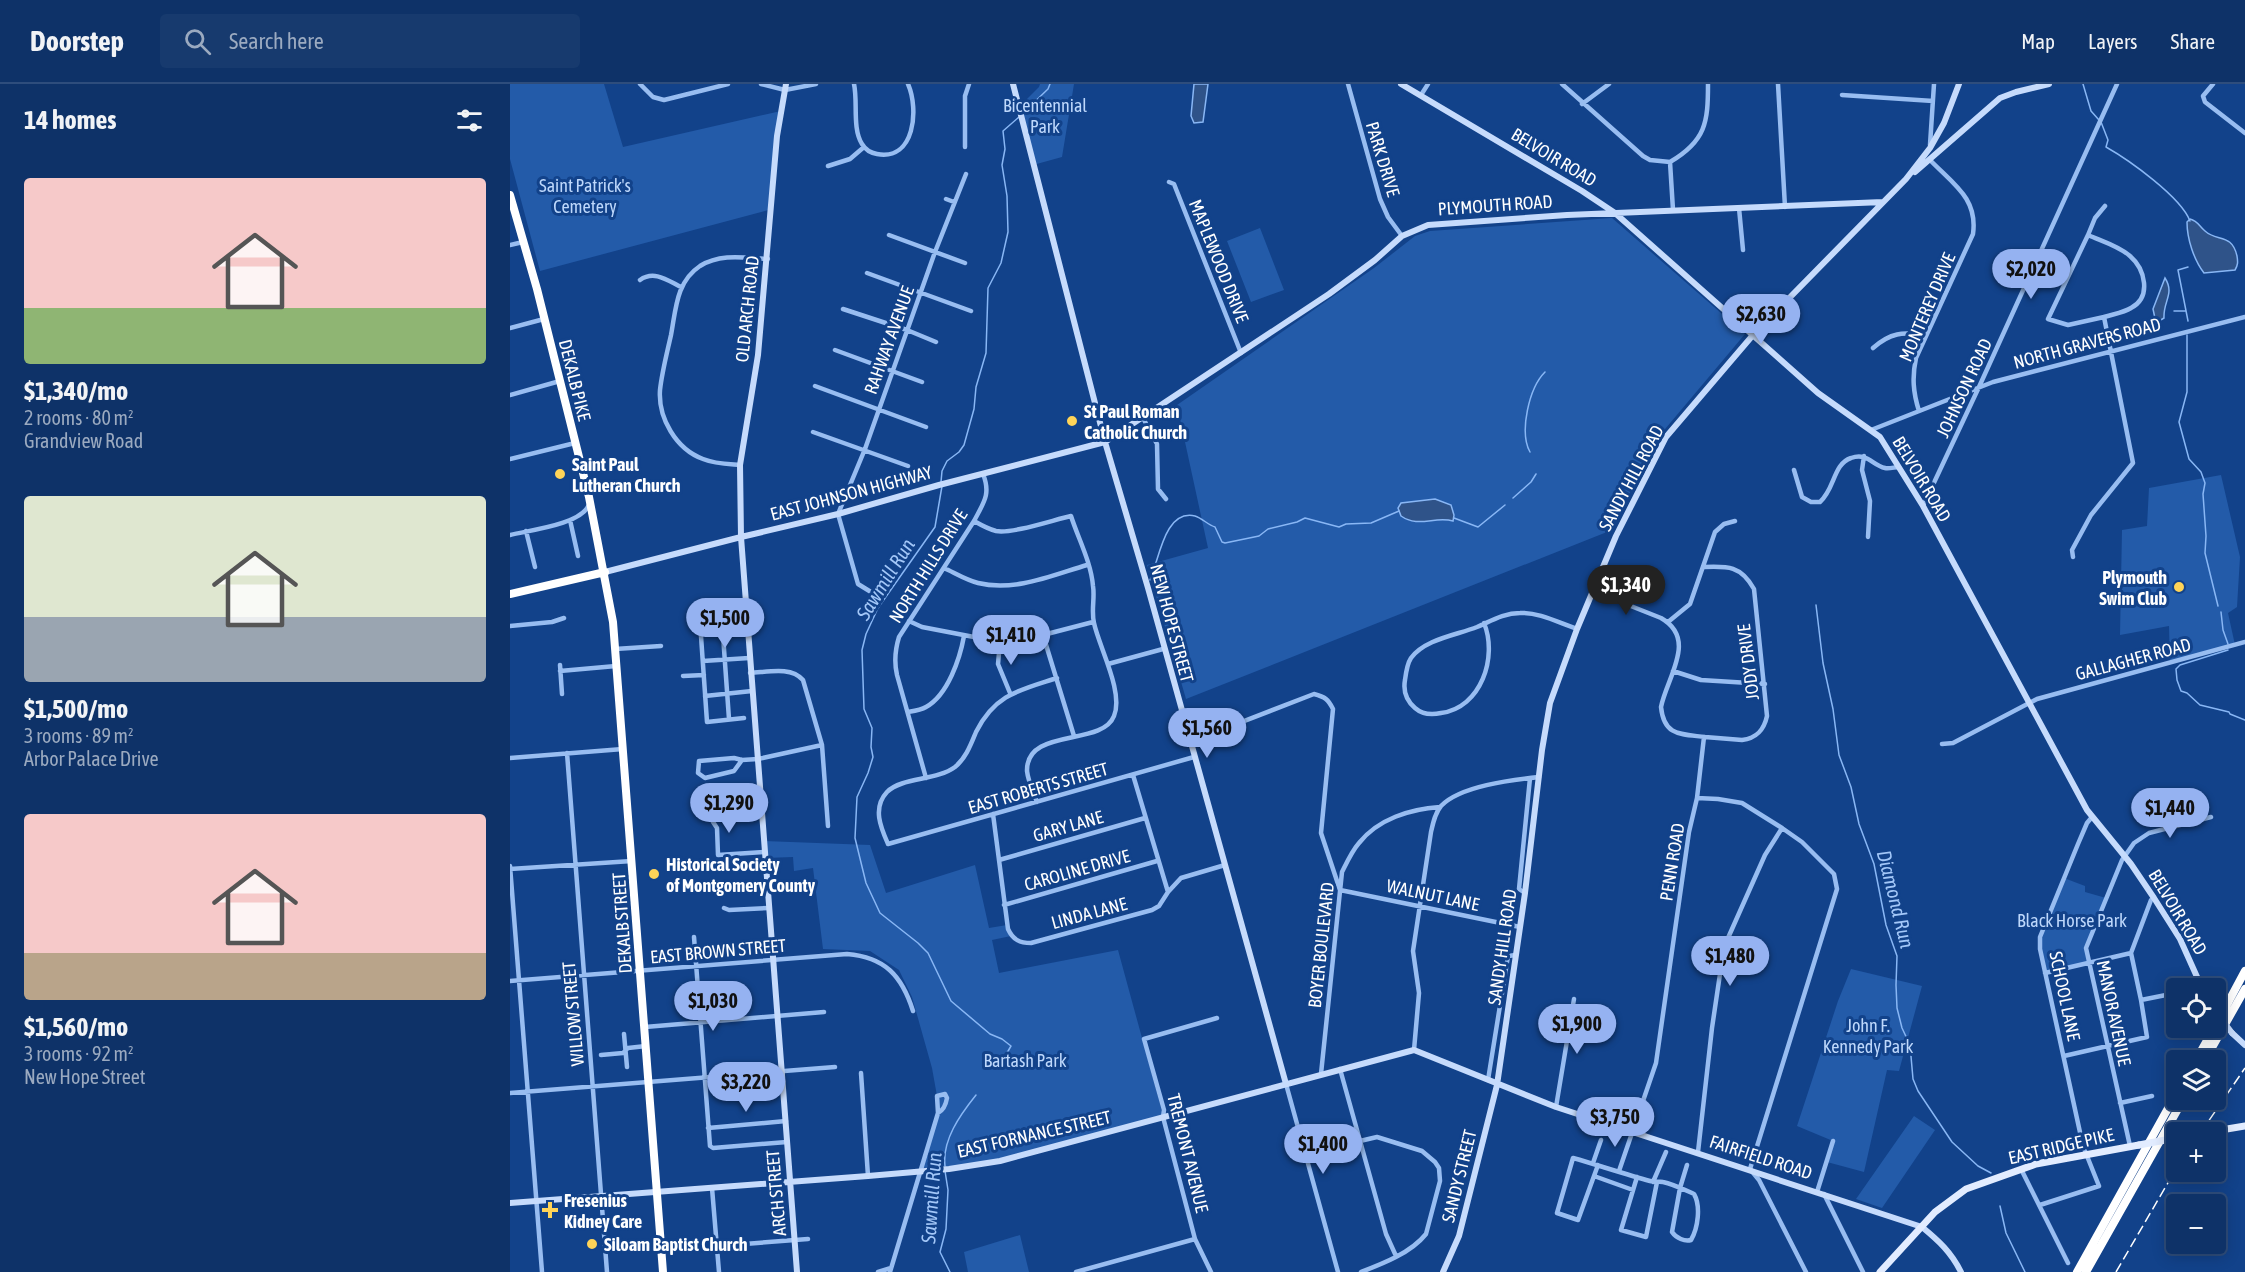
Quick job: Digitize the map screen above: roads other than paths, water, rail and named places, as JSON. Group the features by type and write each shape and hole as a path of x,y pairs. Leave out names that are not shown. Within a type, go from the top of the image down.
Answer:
{"highway":[{"name":"DEKALB PIKE","path":"510,195 560,381 605,572"},
{"path":"510,594 605,572"},
{"name":"DEKALB STREET","path":"605,572 613,622 633,861 663,1272"},
{"path":"2226,1006 2245,971"},
{"path":"2211,1050 2245,989"},
{"path":"2077,1272 2167,1110"},
{"path":"2086,1272 2177,1110"}],"main road":[{"path":"2226,1129 2245,1126"},
{"name":"EAST RIDGE PIKE","path":"1880,1272 1937,1211 1966,1189 2021,1169 2085,1154 2166,1140"}],"street":[{"path":"640,84 653,97 664,100 728,84"},
{"path":"761,84 785,87 816,84"},
{"path":"854,84 858,134 864,147 873,153 887,155 899,150 910,136 912,121 909,84"},
{"path":"965,147 965,96 969,84"},
{"name":"NEW HOPE STREET","path":"1013,84 1105,442 1226,865 1338,1272"},
{"name":"PARK DRIVE","path":"1348,84 1380,200 1388,217 1402,236"},
{"name":"BELVOIR ROAD","path":"1401,84 1582,191 1615,213 1818,393 1880,437 1923,506 2092,817 2125,856 2154,898 2180,939 2197,978"},
{"path":"1421,95 1428,84"},
{"path":"1562,84 1643,156 1650,160 1670,162 1695,143 1705,126 1708,115 1708,84"},
{"path":"1582,104 1609,84"},
{"path":"1778,84 1785,207"},
{"path":"1930,148 1934,84"},
{"name":"SANDY HILL ROAD","path":"1497,1084 1550,703 1577,629 1628,509 1666,437 1753,335 1906,179 1930,148 1948,116 1959,84"},
{"path":"1906,179 2001,98 2049,84"},
{"name":"JOHNSON ROAD","path":"1923,506 2117,84"},
{"path":"2213,84 2203,96 2205,102 2245,134"},
{"name":"OLD ARCH ROAD","path":"741,537 740,465 758,355 777,136 785,87"},
{"path":"1842,95 1933,100"},
{"path":"828,166 850,159 864,147"},
{"name":"MONTEREY DRIVE","path":"1919,411 1913,393 1916,358 1973,234 1975,219 1972,207 1966,198 1930,160"},
{"path":"1670,162 1673,210"},
{"name":"RAHWAY AVENUE","path":"838,514 865,449 935,252 966,174"},
{"name":"MAPLEWOOD DRIVE","path":"1169,182 1174,184 1241,353"},
{"path":"946,199 954,202"},
{"name":"PLYMOUTH ROAD","path":"1105,442 1329,294 1375,260 1402,236 1436,223 1673,210 1883,202"},
{"path":"2088,236 2130,255 2140,267 2144,280 2144,293 2141,300 2133,308 2068,325 2048,319 2095,218 2105,206"},
{"path":"1739,208 1743,250"},
{"path":"889,235 964,263"},
{"path":"510,245 523,242"},
{"path":"740,465 711,462 688,451 671,431 663,414 660,388 681,287 695,270 714,259 727,257 768,259"},
{"path":"2038,258 2070,273"},
{"path":"867,273 971,311"},
{"path":"640,280 645,276 655,275 681,287"},
{"path":"843,309 908,330 936,342"},
{"name":"NORTH GRAVERS ROAD","path":"1871,430 1979,387 2245,316"},
{"path":"2073,557 2072,550 2091,515 2133,463 2113,352 2104,317"},
{"path":"510,328 544,319"},
{"path":"1873,348 1897,332 1925,336"},
{"path":"835,350 922,382"},
{"path":"510,395 560,381"},
{"path":"815,387 926,427"},
{"path":"1143,418 1157,444 1158,489 1166,499"},
{"path":"813,432 908,466"},
{"name":"EAST JOHNSON HIGHWAY","path":"605,572 838,514 1105,442"},
{"path":"510,459 575,443"},
{"path":"1794,470 1802,497 1810,502 1820,502 1828,494 1842,462 1852,457 1864,456 1886,468 1899,467"},
{"path":"1864,456 1862,470 1870,501 1868,537"},
{"name":"NORTH HILLS DRIVE","path":"926,778 895,663 897,645 909,621 974,521 987,493 983,474"},
{"path":"510,535 570,520 586,511 589,507 589,497"},
{"path":"838,514 858,585 871,592"},
{"path":"974,521 998,531 1071,516 1093,585 1093,622 1108,664 1116,698 1114,717 1101,729 1045,745 1032,754 1028,763 1028,774 1037,802"},
{"path":"570,520 578,556"},
{"path":"1668,622 1690,604 1715,532 1724,524 1734,521"},
{"path":"526,531 535,567"},
{"name":"ARCH STREET","path":"741,537 797,1272"},
{"path":"944,568 977,583 1007,585 1023,583 1087,565"},
{"name":"JODY DRIVE","path":"1703,567 1729,566 1741,573 1754,589 1767,716 1765,726 1756,736 1742,740 1704,736"},
{"path":"1593,591 1668,622 1680,646 1660,707 1664,721 1676,734 1704,736"},
{"path":"1484,623 1490,638 1489,656 1481,681 1470,701 1448,713 1425,714 1415,708 1408,700 1405,691 1407,666 1417,652 1434,642 1484,623 1506,615 1526,613 1577,629"},
{"path":"510,626 552,622 564,618"},
{"path":"909,621 922,627 1000,642 1043,635 1093,622"},
{"path":"723,635 729,719"},
{"path":"1043,635 1074,736"},
{"path":"700,636 707,722 744,718"},
{"path":"908,712 927,706 936,698 955,671 964,636"},
{"path":"1000,642 998,664 1010,693"},
{"name":"GALLAGHER ROAD","path":"1942,744 1953,743 2037,699 2245,642"},
{"path":"615,649 661,646"},
{"path":"1108,664 1163,649"},
{"path":"703,662 749,658"},
{"path":"562,694 560,668 616,666"},
{"path":"750,673 789,671 799,675 803,680 822,745 828,826"},
{"path":"1673,671 1701,680 1765,684"},
{"path":"683,676 704,675"},
{"path":"926,778 946,772 962,761 984,718 994,705 1010,693 1057,678"},
{"path":"705,696 752,691"},
{"path":"1190,741 1314,694 1329,700 1333,709 1321,833 1340,891"},
{"name":"PENN ROAD","path":"1620,1171 1656,1063 1689,832 1697,798 1704,736"},
{"path":"742,760 741,765 734,771 705,778 698,773 699,761 734,758 758,759 822,745"},
{"path":"510,758 623,748"},
{"name":"WILLOW STREET","path":"567,753 607,1272"},
{"name":"EAST ROBERTS STREET","path":"926,778 896,786 882,799 878,815 888,844 1194,757"},
{"path":"1133,775 1168,892"},
{"path":"1516,955 1508,956 1488,1080 1414,1050 1419,993 1413,951 1432,824 1440,807 1458,794 1539,777"},
{"path":"1525,893 1519,889 1530,778"},
{"path":"1697,798 1742,803 1802,842 1834,874 1837,889 1750,1170 1759,1180 1806,1272"},
{"name":"BOYER BOULEVARD","path":"1321,1074 1342,872 1358,843 1377,826 1404,814 1440,807"},
{"path":"993,814 1004,905"},
{"name":"SCHOOL LANE","path":"2040,1205 2099,1186 2085,1154 2040,950 2040,937 2087,823 2092,817"},
{"path":"2125,856 2134,843 2149,833 2211,817"},
{"name":"GARY LANE","path":"999,860 1145,818"},
{"path":"712,822 717,828 718,855 764,852"},
{"path":"1698,1152 1724,947 1766,855 1782,828"},
{"name":"MANOR AVENUE","path":"2125,856 2086,948 2130,1146"},
{"path":"542,1272 510,868 633,861"},
{"name":"CAROLINE DRIVE","path":"1004,905 1157,861"},
{"name":"LINDA LANE","path":"1004,905 1011,936 1024,943 1031,943 1159,906 1181,878 1226,865"},
{"name":"WALNUT LANE","path":"1340,891 1520,927"},
{"path":"2064,1056 2147,1038 2142,1000 2131,953 2151,900 2154,898"},
{"path":"724,908 729,910 769,908"},
{"path":"694,937 711,1148 787,1142"},
{"path":"2044,973 2131,953"},
{"name":"EAST BROWN STREET","path":"510,981 847,954 871,958 898,977 908,994 913,1011"},
{"path":"2142,1000 2166,995"},
{"path":"1556,1107 1574,999"},
{"path":"645,1027 824,1012"},
{"name":"TREMONT AVENUE","path":"1211,1272 1196,1239 1144,1039 1217,1018"},
{"path":"2226,1025 2245,1045"},
{"path":"624,1034 627,1066"},
{"path":"601,1055 626,1052 628,1048 646,1046"},
{"name":"EAST FORNANCE STREET","path":"510,1203 921,1172 1000,1161 1414,1050"},
{"path":"510,1093 835,1067"},
{"path":"1340,1069 1386,1234 1396,1256"},
{"path":"861,1073 868,1176"},
{"name":"FAIRFIELD ROAD","path":"1488,1080 1556,1107 1922,1227"},
{"name":"SANDY STREET","path":"1443,1272 1459,1236 1497,1084"},
{"path":"2120,1103 2152,1096"},
{"path":"878,1272 890,1270 938,1113"},
{"path":"708,1128 786,1121"},
{"path":"1360,1141 1377,1137 1422,1151 1430,1156 1439,1168 1440,1181 1426,1234 1411,1248 1361,1272"},
{"path":"1601,1140 1595,1164 1594,1176 1578,1220 1557,1213 1573,1158 1595,1164 1620,1171 1655,1182 1663,1182 1680,1188 1694,1194 1698,1208 1694,1236 1691,1240 1687,1241 1675,1236 1672,1232 1680,1188 1687,1165"},
{"path":"1833,1141 1820,1193 1863,1272"},
{"path":"1637,1177 1621,1230 1646,1237 1655,1182 1666,1152"},
{"path":"2021,1169 2068,1263"},
{"path":"1594,1176 1633,1190"},
{"path":"712,1188 719,1272"},
{"path":"1922,1227 1943,1244 1953,1256 1961,1272"},
{"path":"718,1246 808,1239"},
{"path":"1076,1272 1196,1239"}],"waterway":[{"name":"Sawmill Run","path":"1022,114 1048,89 1050,84"},
{"path":"2083,84 2091,111 2099,120"},
{"name":"Sawmill Run","path":"941,482 942,471 947,461 964,445 974,409 976,387 986,353 988,288 1001,263 1008,232 1007,196 1002,165 1005,149 1003,131 1019,117"},
{"path":"2101,122 2108,140 2106,147 2166,190 2185,211 2190,221"},
{"path":"2188,267 2178,270 2188,321"},
{"path":"2174,311 2185,311"},
{"path":"2187,335 2187,392 2179,422 2189,459 2201,472 2205,483 2203,494 2205,553 2218,606"},
{"path":"1530,452 1525,433 1527,410 1534,388 1545,372"},
{"path":"1513,498 1531,482 1536,474"},
{"name":"Sawmill Run","path":"942,486 935,527 878,608 866,634 862,650 864,709 872,728 873,757 857,797 855,838 866,883 880,913 928,953 951,1001 990,1034 1011,1046 1004,1058"},
{"path":"1454,518 1478,527 1505,505"},
{"path":"1150,580 1164,538 1176,520 1185,516 1195,516 1215,527 1222,542 1225,543 1259,536 1268,529 1305,518 1339,527 1346,524 1371,523 1399,511"},
{"name":"Diamond Run","path":"1816,605 1823,663 1833,709 1839,755 1851,787 1859,824 1874,864 1886,925 1897,956 1897,1008 1902,1028 1910,1045 1913,1079 1918,1091 1952,1142 1978,1166 1991,1173"},
{"path":"2221,612 2223,630 2228,644"},
{"path":"2228,650 2180,665 2176,669 2177,680 2181,691 2187,693 2200,705 2229,712 2245,720"},
{"name":"Sawmill Run","path":"945,1166 949,1137 958,1119 976,1095"},
{"name":"Sawmill Run","path":"945,1171 948,1190 946,1229 940,1252 950,1272"},
{"name":"Diamond Run","path":"2000,1206 2006,1233 2025,1272"}],"railway":[{"path":"2208,1122 2245,1068"},
{"path":"2116,1272 2168,1182"}],"place":[{"name":"St Paul Roman Catholic Church","path":"1072,421"},
{"name":"Saint Paul Lutheran Church","path":"560,474"},
{"name":"Plymouth Swim Club","path":"2179,587"},
{"name":"Historical Society of Montgomery County","path":"654,874"},
{"name":"Fresenius Kidney Care","path":"550,1210"},
{"name":"Siloam Baptist Church","path":"592,1244"}],"park label":[{"name":"Bicentennial Park","path":"1045,115"},
{"name":"Saint Patrick's Cemetery","path":"585,195"},
{"name":"Black Horse Park","path":"2072,920"},
{"name":"John F. Kennedy Park","path":"1868,1035"},
{"name":"Bartash Park","path":"1025,1060"}]}
